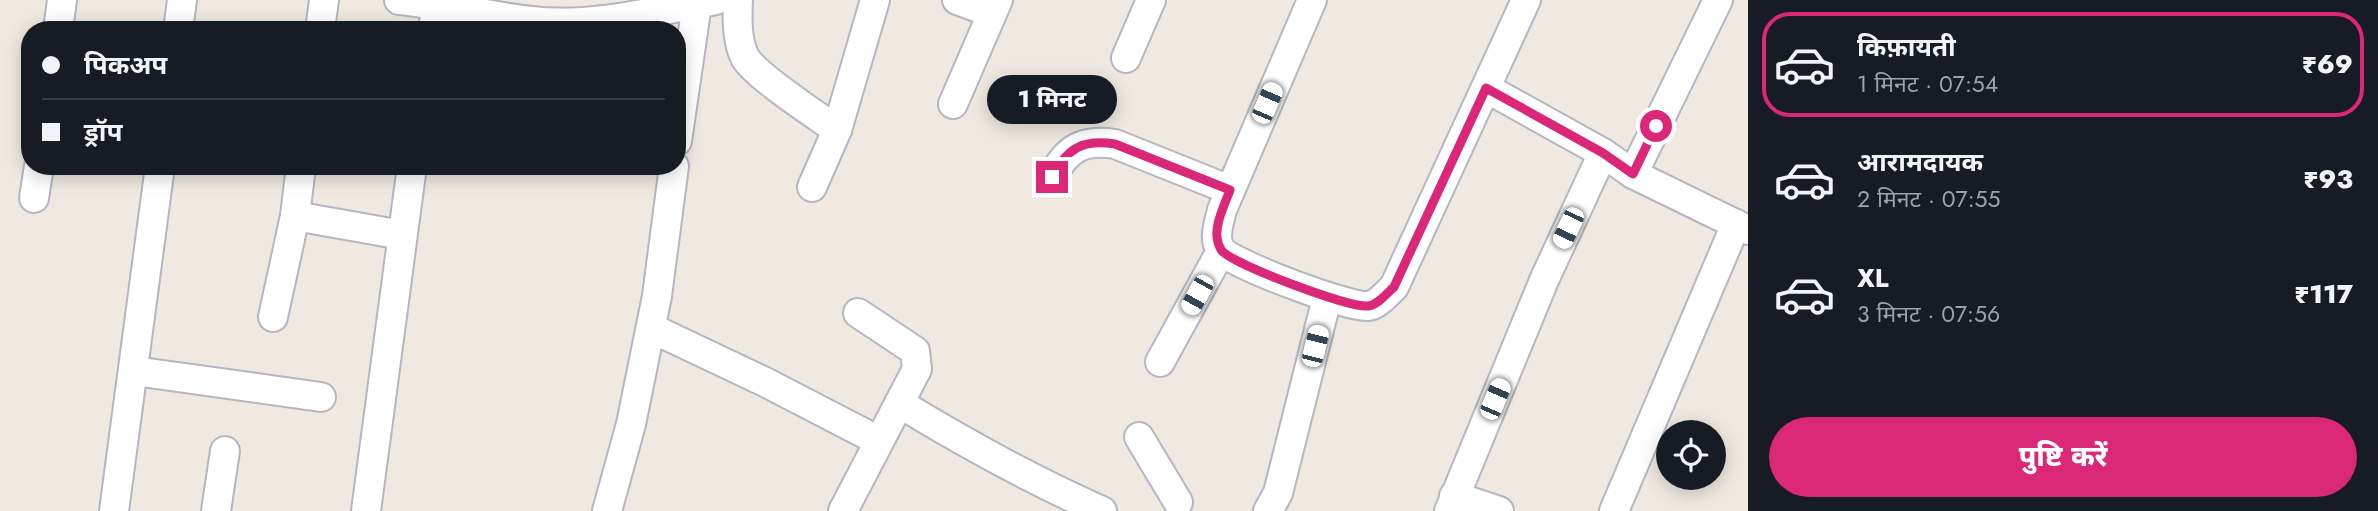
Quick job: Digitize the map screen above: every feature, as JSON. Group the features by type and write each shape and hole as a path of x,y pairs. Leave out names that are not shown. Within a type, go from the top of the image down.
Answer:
{"street":[{"path":"59,21 62,0"},
{"path":"179,21 182,0"},
{"path":"321,21 324,0"},
{"path":"399,0 447,10 530,21"},
{"path":"738,0 741,47 747,60 838,130"},
{"path":"812,187 838,130 875,0"},
{"path":"953,104 995,7 957,0"},
{"path":"1126,58 1151,0"},
{"path":"1312,0 1230,190 1216,238 1221,251 1243,264 1327,298 1368,306 1380,300 1394,287 1526,0"},
{"path":"1633,174 1718,0"},
{"path":"580,21 620,18 707,2 686,100"},
{"path":"1486,88 1603,153 1633,174 1742,227 1614,511"},
{"path":"1052,177 1061,159 1075,149 1095,141 1115,144 1230,190"},
{"path":"1499,511 1452,503 1545,278 1603,153"},
{"path":"34,198 38,175"},
{"path":"114,511 159,175"},
{"path":"273,317 295,216 300,175"},
{"path":"366,511 411,175"},
{"path":"607,511 631,424 651,328 673,175"},
{"path":"295,216 402,235"},
{"path":"1160,362 1221,251"},
{"path":"1268,511 1278,493 1327,298"},
{"path":"843,511 917,369 915,351 858,313"},
{"path":"651,328 765,382 879,441"},
{"path":"134,371 321,397"},
{"path":"900,403 981,453 1052,490 1102,511"},
{"path":"1139,437 1182,508"},
{"path":"216,511 225,452"}],"route":[{"path":"1052,177 1061,159 1075,149 1095,141 1115,144 1230,190 1216,238 1221,251 1243,264 1327,298 1368,306 1380,300 1394,287 1486,88 1603,153 1633,174 1656,126"}]}
